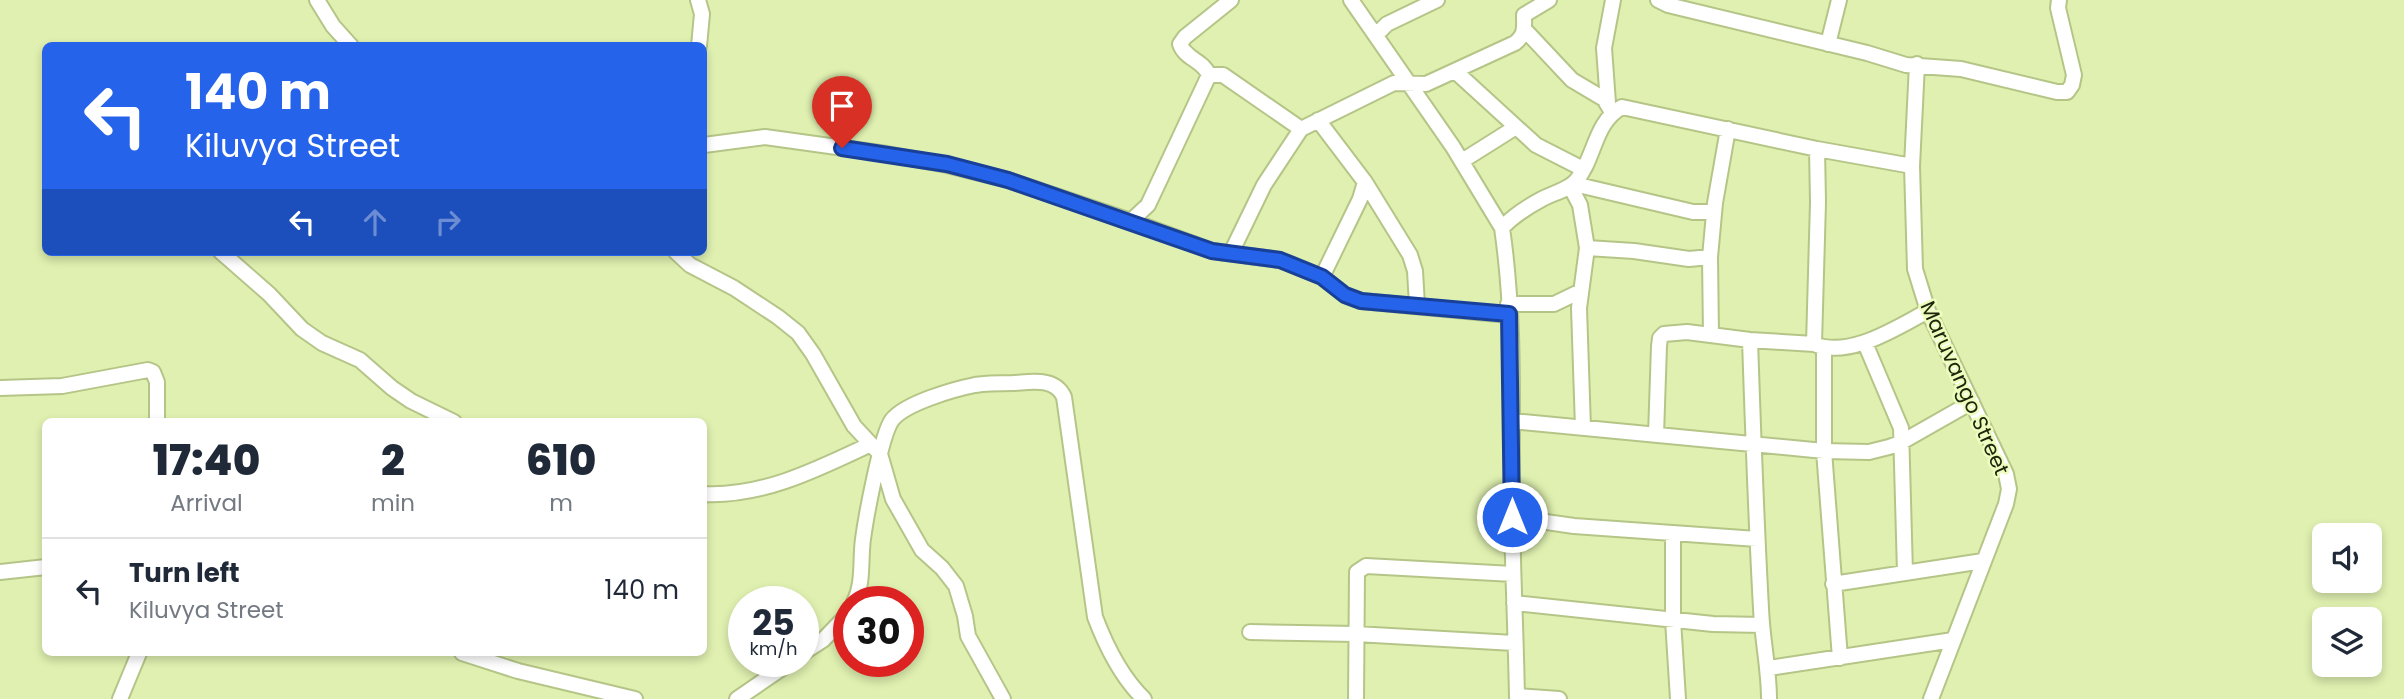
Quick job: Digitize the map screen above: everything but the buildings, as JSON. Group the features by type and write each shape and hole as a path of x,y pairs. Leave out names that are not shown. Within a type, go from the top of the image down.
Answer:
{"street":[{"path":"317,0 333,26 347,42"},
{"path":"698,0 702,13 699,42"},
{"path":"1209,75 1203,64 1182,50 1180,44 1231,0"},
{"path":"1351,0 1410,82 1502,228 1508,269 1517,697 1559,699"},
{"path":"1231,253 1264,186 1301,129 1394,83 1426,84 1516,43 1525,30 1524,15 1549,0"},
{"path":"1502,228 1511,218 1541,199 1572,185 1583,169 1610,107 1604,48 1613,0"},
{"path":"1658,0 1668,5 1906,65 1961,69 2057,92 2067,92 2074,75 2058,8 2059,0"},
{"path":"1829,44 1839,0"},
{"path":"1377,34 1387,24 1431,2"},
{"path":"1525,30 1572,79 1610,107 1629,107 1817,149 1912,166"},
{"name":"Maruvango Street","path":"1917,64 1912,166 1915,269 1928,311 2000,459 2009,489 2006,505 1930,699"},
{"path":"1455,71 1536,145 1583,169"},
{"path":"1209,75 1223,75 1301,129"},
{"path":"1131,221 1148,205 1209,75"},
{"path":"1318,120 1365,182 1410,255 1415,271 1417,306"},
{"path":"1462,161 1516,127"},
{"path":"1710,335 1710,257 1714,212 1728,130"},
{"path":"707,145 765,137 911,158 1008,180 1212,251 1280,260 1322,277 1345,295 1361,301 1509,309 1554,304 1581,291"},
{"path":"1817,149 1819,346 1840,658"},
{"path":"1322,277 1360,199 1365,182"},
{"path":"1572,185 1693,212 1714,212"},
{"path":"1572,185 1580,205 1587,248 1581,291 1583,428"},
{"path":"1587,248 1634,250 1689,259 1710,257"},
{"path":"225,256 302,329 322,343 360,360 402,394 446,418"},
{"path":"680,256 690,265 734,288 798,333 854,426 875,449 893,499 922,551 942,568 956,586 968,636 1003,699"},
{"path":"1656,435 1660,338 1664,334 1687,332 1819,346 1865,343 1928,311"},
{"path":"1750,340 1757,539 1762,625 1769,668 1769,699"},
{"path":"1865,343 1901,428 1905,573"},
{"path":"0,388 62,386 148,370 153,372 157,382 157,418"},
{"path":"860,586 863,539 875,449 891,421 934,397 976,385 1053,383 1060,388 1064,397 1095,617 1105,644 1144,699"},
{"path":"1512,421 1824,451 1870,452 1900,443 1972,402"},
{"path":"707,494 750,491 875,449"},
{"path":"1512,517 1574,526 1757,539"},
{"path":"1673,534 1673,620 1678,699"},
{"path":"1833,584 1983,561"},
{"path":"1356,699 1357,572 1366,566 1513,574"},
{"path":"0,572 42,567"},
{"path":"1514,603 1673,620 1762,625"},
{"path":"819,643 833,630"},
{"path":"1250,632 1356,634 1514,643"},
{"path":"1769,668 1953,640"},
{"path":"120,699 138,656"},
{"path":"471,656 518,671 635,699"},
{"path":"737,699 769,677"}],"route":[{"path":"842,148 947,164 1008,180 1212,251 1280,260 1322,277 1345,295 1361,301 1509,314 1512,517"}]}
